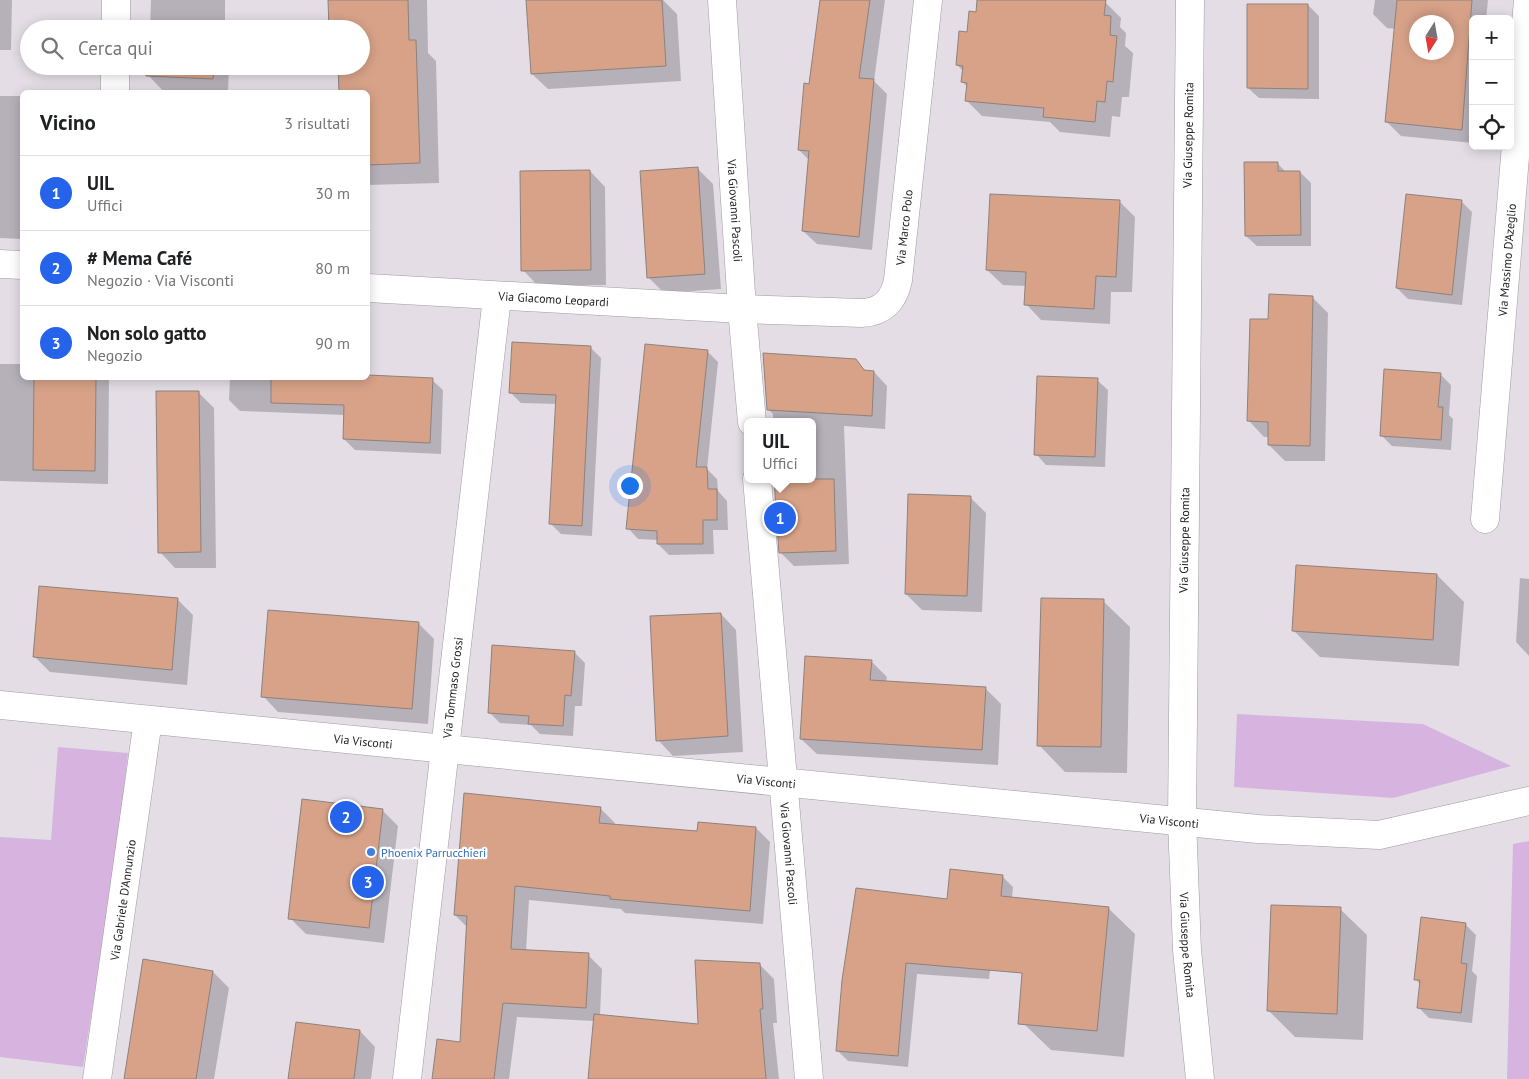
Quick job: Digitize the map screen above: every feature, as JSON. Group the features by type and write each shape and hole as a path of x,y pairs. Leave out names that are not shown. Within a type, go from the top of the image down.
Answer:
{"street":[{"path":"116,0 116,20"},
{"name":"Via Giovanni Pascoli","path":"722,0 742,309 752,418"},
{"name":"Via Marco Polo","path":"742,309 862,313 881,309 888,302 898,280 928,0"},
{"name":"Via Giuseppe Romita","path":"1190,0 1182,820 1186,941 1200,1079"},
{"name":"Via Massimo D'Azeglio","path":"1485,519 1528,0"},
{"path":"115,90 116,75"},
{"path":"0,264 20,265"},
{"name":"Via Giacomo Leopardi","path":"370,288 497,297 742,309"},
{"name":"Via Tommaso Grossi","path":"407,1079 497,297"},
{"name":"Via Giovanni Pascoli","path":"757,483 809,1079"},
{"name":"Via Visconti","path":"0,705 1182,820 1258,829 1379,835 1529,801"},
{"name":"Via Gabriele D'Annunzio","path":"97,1079 148,720"}],"shaded area":[{"path":"1237,714 1423,724 1511,766 1393,798 1234,787"},
{"path":"58,747 128,753 117,851 83,1067 0,1057 0,837 51,840"},
{"path":"1529,841 1529,1079 1507,1079 1513,844"}],"building":[{"path":"328,0 408,0 409,40 416,40 420,163 370,165 370,90 339,90 338,75 370,75 370,20 329,20"},
{"path":"526,0 662,0 666,66 531,74"},
{"path":"820,0 870,0 859,78 874,79 859,237 802,231 809,151 798,150 804,83 809,84"},
{"path":"977,0 1106,0 1104,15 1111,16 1110,35 1117,36 1113,82 1107,81 1105,102 1097,101 1095,122 1043,117 1044,108 965,101 967,83 961,82 963,66 956,65 959,31 967,32 969,11 976,12"},
{"path":"1397,0 1472,0 1471,15 1469,15 1462,130 1385,122"},
{"path":"1247,4 1308,4 1308,89 1247,88"},
{"path":"146,75 213,75 213,79"},
{"path":"1244,162 1278,162 1278,171 1300,171 1301,235 1245,236"},
{"path":"698,167 705,274 647,278 640,171"},
{"path":"590,170 591,270 521,271 520,171"},
{"path":"990,194 1120,200 1116,277 1096,276 1094,309 1024,305 1026,272 986,270"},
{"path":"1406,194 1462,200 1452,295 1396,288"},
{"path":"1269,294 1313,296 1310,446 1268,445 1268,422 1247,421 1250,319 1268,319"},
{"path":"512,342 591,346 582,526 549,524 556,395 509,393"},
{"path":"645,344 708,350 696,467 707,467 708,489 717,489 717,520 703,520 703,544 657,544 657,531 626,529"},
{"path":"763,353 856,359 864,370 874,371 872,416 767,410"},
{"path":"1384,369 1441,373 1438,407 1443,407 1441,440 1380,436"},
{"path":"370,375 433,378 430,443 343,439 344,405 271,403 271,380 370,380"},
{"path":"1037,376 1098,378 1095,457 1034,455"},
{"path":"34,380 96,380 95,471 33,470"},
{"path":"156,391 199,391 201,552 158,553"},
{"path":"816,479 834,479 836,551 779,553 774,483 816,483"},
{"path":"908,494 971,496 967,596 905,594"},
{"path":"1296,565 1437,574 1433,640 1292,631"},
{"path":"39,586 178,598 172,670 33,657"},
{"path":"1041,598 1104,599 1101,747 1037,746"},
{"path":"268,610 419,622 412,709 261,697"},
{"path":"721,613 728,736 656,741 650,616"},
{"path":"492,645 575,651 571,696 565,695 563,726 528,724 529,716 488,713"},
{"path":"805,656 872,660 870,680 986,687 982,750 800,739"},
{"path":"464,793 601,807 599,823 697,831 698,822 756,827 750,911 610,899 610,896 515,886 511,949 589,953 586,1008 503,1003 494,1079 432,1079 437,1039 460,1042 467,916 454,915"},
{"path":"302,799 383,809 369,928 288,919"},
{"path":"950,869 1003,875 1001,896 1109,907 1097,1031 1018,1024 1022,973 906,963 898,1056 836,1051 842,980 856,888 947,899"},
{"path":"1271,905 1341,907 1337,1014 1267,1011"},
{"path":"1421,917 1466,923 1461,963 1467,964 1461,1013 1417,1008 1420,980 1414,980"},
{"path":"143,959 213,971 196,1079 124,1079"},
{"path":"695,960 760,963 763,1009 760,1009 766,1079 588,1079 594,1014 698,1024"},
{"path":"296,1022 360,1030 354,1079 288,1079"}],"place":[{"name":"UIL","path":"780,518"},
{"name":"# Mema Café","path":"346,817"},
{"name":"Phoenix Parrucchieri","path":"371,852"},
{"name":"Non solo gatto","path":"368,882"}]}
